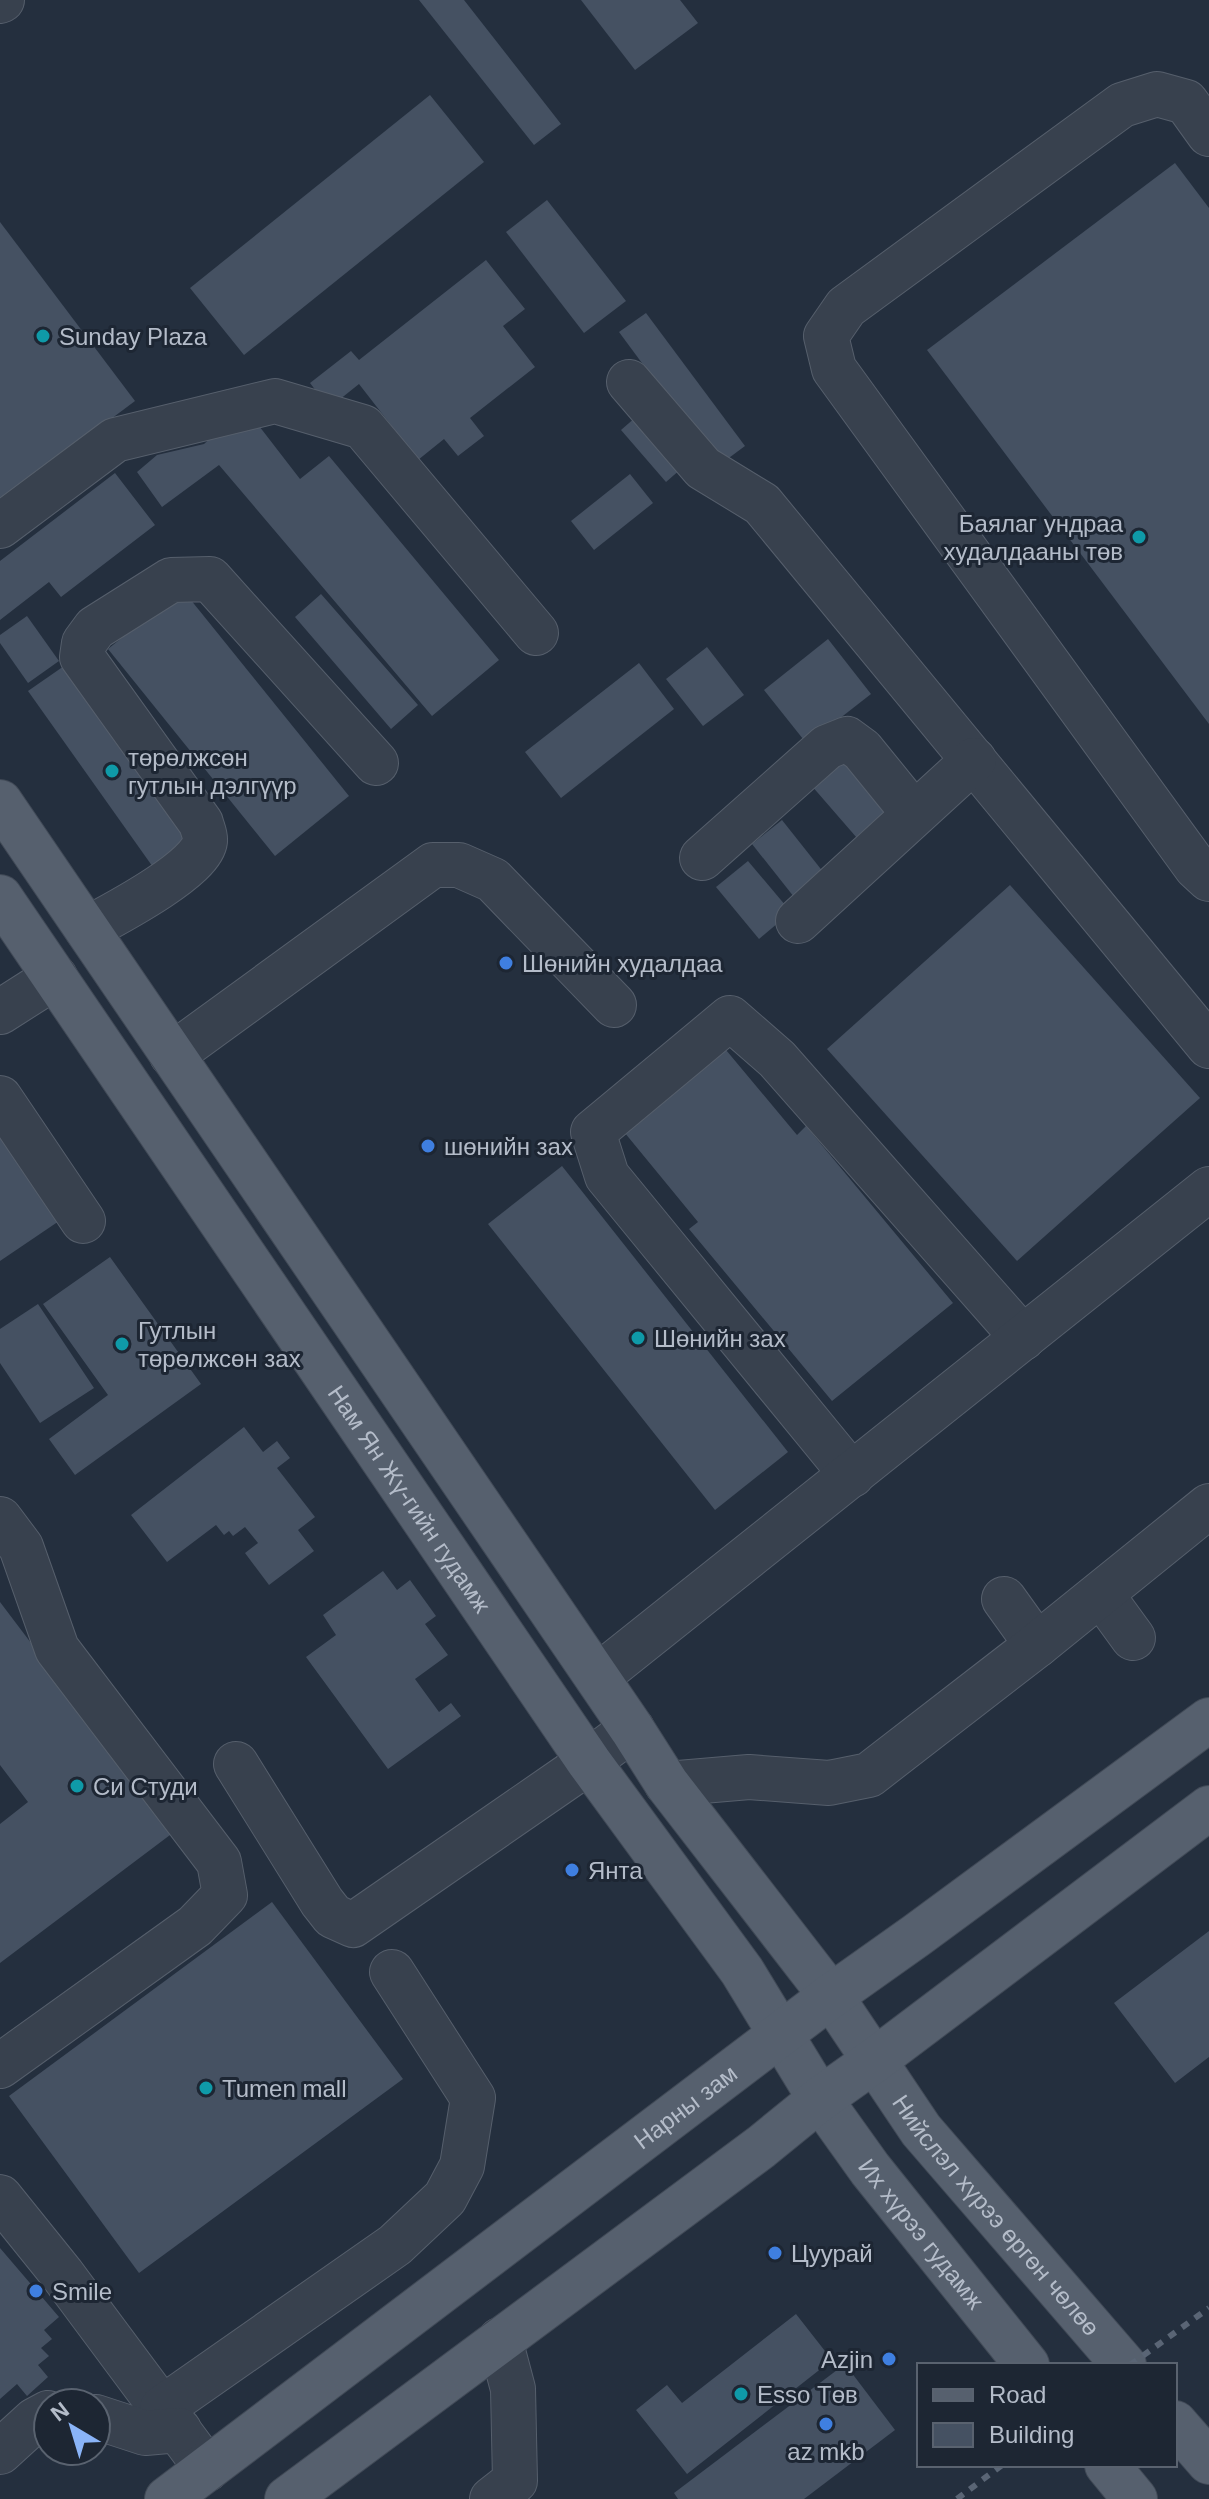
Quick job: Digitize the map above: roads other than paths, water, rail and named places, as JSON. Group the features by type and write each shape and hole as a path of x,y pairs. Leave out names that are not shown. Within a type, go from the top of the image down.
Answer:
{"main road":[{"path":"0,802 667,1784 831,1996"},
{"name":"Нам Ян Жү-гийн гудамж","path":"0,897 589,1762 742,1971 820,2099"},
{"name":"Нарны зам","path":"167,2499 779,2034 1209,1720"},
{"path":"287,2499 761,2147 820,2099 1209,1808"},
{"name":"Нийслэл хүрээ өргөн чөлөө","path":"831,1996 921,2130 1122,2363"},
{"name":"Их хүрээ гудамж","path":"820,2099 870,2169 1025,2363"},
{"path":"1177,2425 1209,2462"},
{"path":"1109,2467 1135,2499"}],"street":[{"path":"1209,134 1186,102 1157,94 1122,105 846,307 826,336 834,369 1196,867 1209,879"},
{"path":"629,382 703,468 762,504 1209,1046"},
{"path":"0,526 115,440 275,401 363,427 536,633"},
{"path":"87,929 142,899 199,856 205,841 201,823 82,657 84,643 95,628 171,580 210,579 376,763"},
{"path":"702,858 827,747 847,739 862,750 914,814"},
{"path":"798,921 974,760"},
{"path":"172,1055 433,865 459,865 493,880 614,1005"},
{"path":"0,1012 55,977"},
{"path":"852,1475 607,1176 593,1132 730,1018 777,1059 1023,1338"},
{"path":"0,1098 83,1221"},
{"path":"597,1677 1209,1189"},
{"path":"667,1784 749,1777 829,1783 869,1775 1209,1506"},
{"path":"0,1519 21,1547 57,1649 219,1862 225,1895 195,1926 0,2066"},
{"path":"1101,1594 1133,1638"},
{"path":"1004,1599 1037,1645"},
{"path":"236,1764 322,1902 333,1916 353,1925 632,1729"},
{"path":"112,2422 145,2433 170,2419 395,2245 445,2198 462,2166 473,2098 392,1972"},
{"path":"0,2197 62,2274 207,2469"},
{"path":"492,2499 515,2481 513,2389 500,2340"},
{"path":"0,2452 32,2423"}],"railway":[{"path":"1133,2363 1209,2308"},
{"path":"957,2499 999,2467"}],"place":[{"name":"Sunday Plaza","path":"43,336"},
{"name":"Баялаг ундраа худалдааны төв","path":"1139,537"},
{"name":"төрөлжсөн гутлын дэлгүүр","path":"112,771"},
{"name":"Шөнийн худалдаа","path":"506,963"},
{"name":"шөнийн зах","path":"428,1146"},
{"name":"Шөнийн зах","path":"638,1338"},
{"name":"Гутлын төрөлжсөн зах","path":"122,1344"},
{"name":"Си Студи","path":"77,1786"},
{"name":"Янта","path":"572,1870"},
{"name":"Tumen mall","path":"206,2088"},
{"name":"Цуурай","path":"775,2253"},
{"name":"Smile","path":"36,2291"},
{"name":"Azjin","path":"889,2359"},
{"name":"Esso Төв","path":"741,2394"},
{"name":"az mkb","path":"826,2424"}]}
